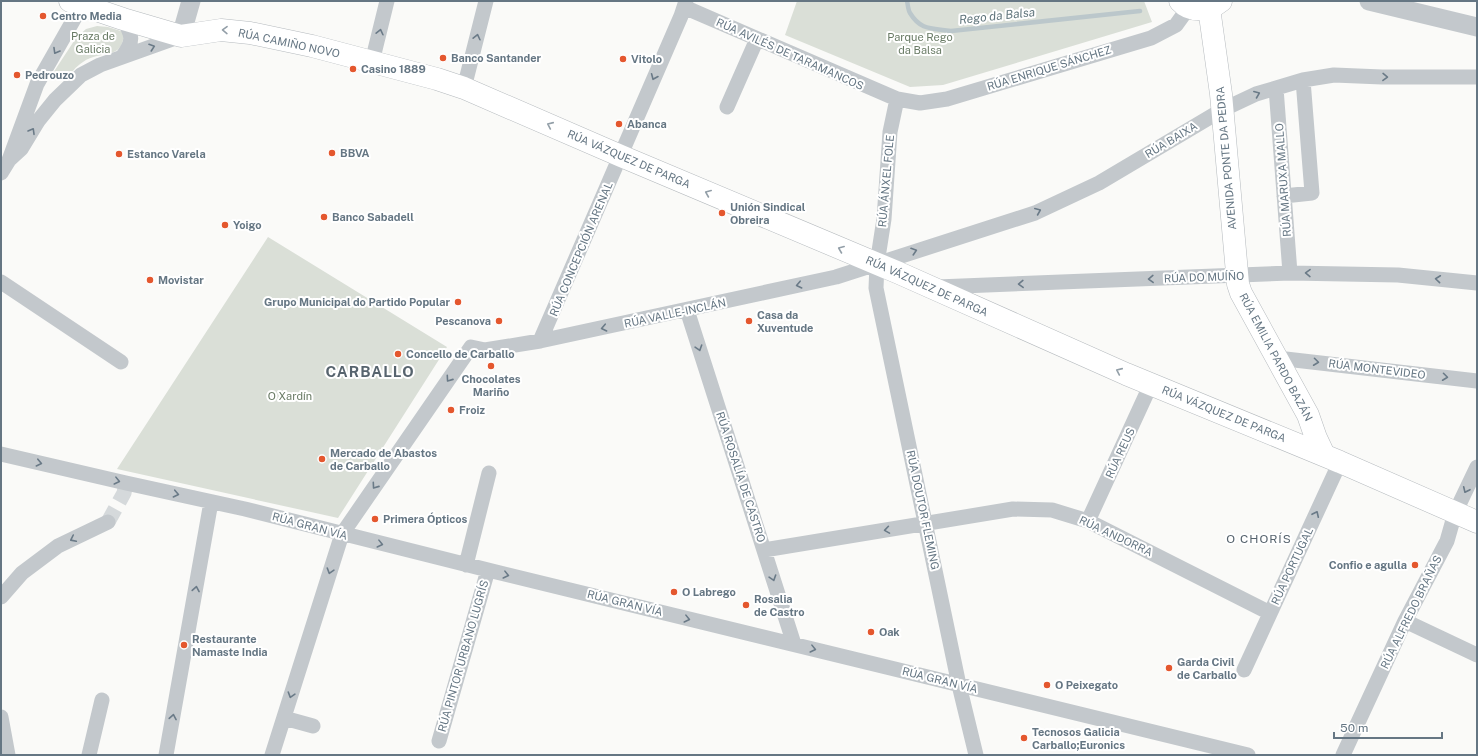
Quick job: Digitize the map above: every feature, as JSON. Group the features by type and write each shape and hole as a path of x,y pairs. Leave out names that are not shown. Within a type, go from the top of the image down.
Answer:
{"main road":[{"path":"76,3 181,36"},
{"name":"AVENIDA PONTE DA PEDRA","path":"1199,5 1202,16 1213,40 1222,110 1236,276"},
{"name":"RÚA CAMIÑO NOVO","path":"181,36 221,30 245,32 284,39 372,62"},
{"name":"RÚA VÁZQUEZ DE PARGA","path":"372,62 464,88 931,287 1151,384 1320,450 1372,476 1477,522"},
{"name":"RÚA EMILIA PARDO BAZÁN","path":"1236,276 1241,293 1308,415 1320,450"},
{"path":"1320,450 1361,461 1366,465 1372,476"}],"street":[{"path":"4,162 21,149 38,121 55,100 81,75 100,65 181,36 189,1"},
{"path":"372,62 387,1"},
{"path":"464,88 486,1"},
{"path":"1369,1 1477,27"},
{"path":"4,162 37,84 76,3"},
{"name":"RÚA ENRIQUE SÁNCHEZ","path":"897,99 920,103 947,99 1152,38 1176,25 1199,5"},
{"name":"RÚA AVILÉS DE TARAMANCOS","path":"684,8 897,99"},
{"name":"RÚA CONCEPCIÓN ARENAL","path":"540,341 684,8"},
{"path":"122,58 131,42 129,30 123,19"},
{"path":"727,106 757,39"},
{"name":"RÚA BAIXA","path":"877,264 1035,213 1099,183 1222,110 1256,94 1303,80 1334,75 1382,77 1477,77"},
{"path":"1284,196 1312,193 1303,80"},
{"path":"37,84 49,97 55,100"},
{"name":"RÚA MARUXA MALLO","path":"1276,88 1290,273"},
{"name":"RÚA ÁNXEL FOLE","path":"877,264 884,219 890,132 897,99"},
{"name":"RÚA VALLE-INCLÁN","path":"342,534 471,347 485,350 540,341 836,277 877,264"},
{"name":"RÚA DOUTOR FLEMING","path":"877,264 876,288 976,755"},
{"name":"RÚA DO MUÍÑO","path":"931,287 1290,273 1398,274 1477,282"},
{"path":"1,282 121,362"},
{"name":"RÚA ROSALÍA DE CASTRO","path":"687,310 794,644"},
{"name":"RÚA MONTEVIDEO","path":"1277,358 1477,381"},
{"name":"RÚA REUS","path":"1088,521 1151,384"},
{"name":"RÚA PORTUGAL","path":"1244,670 1270,613 1320,450"},
{"name":"RÚA GRAN VÍA","path":"1,454 126,484 245,509 466,565 1248,755"},
{"name":"RÚA ALFREDO BRAÑAS","path":"1343,755 1405,622 1447,541 1455,513 1477,467"},
{"path":"466,565 489,473"},
{"path":"166,755 211,502"},
{"name":"RÚA ANDORRA","path":"764,550 1013,509 1052,510 1088,521 1270,613"},
{"path":"1,597 22,573 58,546 108,522"},
{"path":"272,755 342,534"},
{"name":"RÚA PINTOR URBANO LUGRÍS","path":"439,741 488,570"},
{"path":"1405,622 1477,655"},
{"path":"89,755 102,700"},
{"path":"1,717 8,755"},
{"path":"284,718 314,726"}],"green space":[{"name":"Parque Rego da Balsa","path":"797,1 1144,1 1152,22 943,85 910,87 785,35"},
{"name":"Praza de Galicia","path":"97,26 108,27 124,32 123,41 120,48 110,53 90,58 83,62 65,80 53,73 76,38 86,29"},
{"name":"O Xardín","path":"268,237 447,347 338,518 117,469"}],"waterway":[{"name":"Rego da Balsa","path":"907,1 909,12 918,23 928,28 951,31 1140,11"}],"tunnel":[{"path":"108,522 124,493 126,483"}],"place":[{"name":"Centro Media","path":"43,16"},
{"name":"Banco Santander","path":"443,58"},
{"name":"Vitolo","path":"623,59"},
{"name":"Casino 1889","path":"353,69"},
{"name":"Pedrouzo","path":"17,75"},
{"name":"Abanca","path":"619,124"},
{"name":"BBVA","path":"332,153"},
{"name":"Estanco Varela","path":"119,154"},
{"name":"Unión Sindical Obreira","path":"722,213"},
{"name":"Banco Sabadell","path":"324,217"},
{"name":"Yoigo","path":"225,225"},
{"name":"Movistar","path":"150,280"},
{"name":"Grupo Municipal do Partido Popular","path":"458,302"},
{"name":"Pescanova","path":"499,321"},
{"name":"Casa da Xuventude","path":"749,321"},
{"name":"Concello de Carballo","path":"398,354"},
{"name":"Chocolates Mariño","path":"491,366"},
{"name":"Froiz","path":"451,410"},
{"name":"Mercado de Abastos de Carballo","path":"322,459"},
{"name":"Primera Ópticos","path":"375,519"},
{"name":"Confio e agulla","path":"1415,565"},
{"name":"O Labrego","path":"674,592"},
{"name":"Rosalia de Castro","path":"746,605"},
{"name":"Oak","path":"871,632"},
{"name":"Restaurante Namaste India","path":"184,645"},
{"name":"Garda Civil de Carballo","path":"1169,668"},
{"name":"O Peixegato","path":"1047,685"},
{"name":"Tecnosos Galicia Carballo;Euronics","path":"1024,738"}],"district":[{"name":"CARBALLO","path":"370,371"},
{"name":"O CHORÍS","path":"1259,539"}]}
